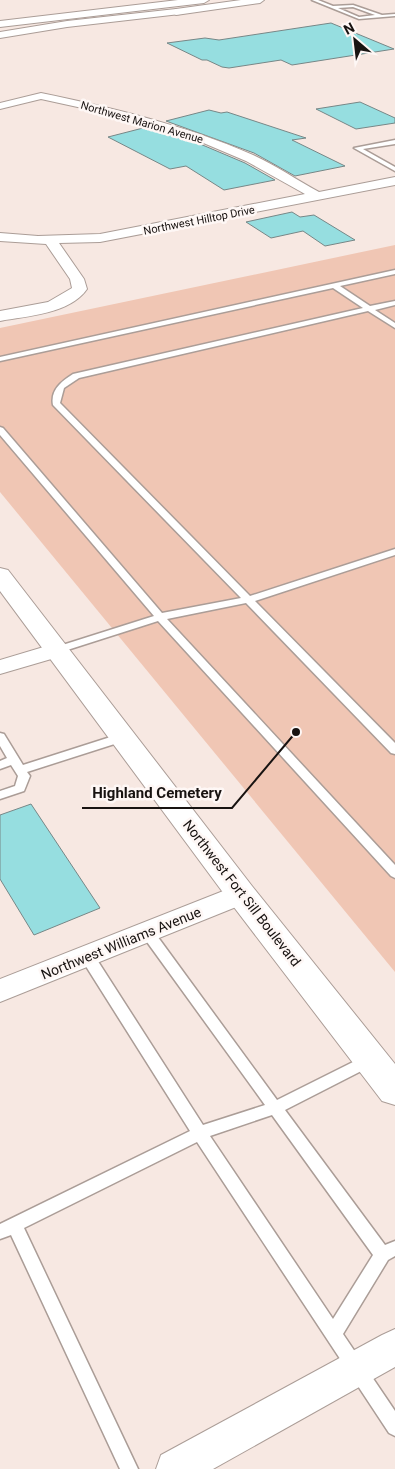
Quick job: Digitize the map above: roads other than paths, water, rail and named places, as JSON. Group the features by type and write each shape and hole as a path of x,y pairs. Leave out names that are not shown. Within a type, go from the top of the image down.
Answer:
{"main road":[{"path":"0,17 204,0"},
{"path":"0,24 162,2"},
{"path":"0,35 162,2"},
{"path":"0,35 67,24 176,12"},
{"name":"Northwest Fort Sill Boulevard","path":"0,575 241,894 395,1090"}],"street":[{"path":"176,12 260,0"},
{"name":"Northwest Marion Avenue","path":"0,106 41,96 107,110 191,134 250,158 320,197"},
{"name":"Northwest Hilltop Drive","path":"0,237 50,240 100,238 395,181"},
{"path":"0,316 58,304 70,299 80,290 77,279 50,240"},
{"path":"0,667 57,650"},
{"name":"Northwest Williams Avenue","path":"0,991 241,894"},
{"path":"175,1469 395,1347"}],"lane":[{"path":"314,0 359,18 395,15"},
{"path":"326,5 354,1"},
{"path":"332,8 353,6 382,17"},
{"path":"395,142 357,148 395,169"},
{"path":"0,359 395,272"},
{"path":"335,286 395,326"},
{"path":"395,303 76,376 62,385 56,394 56,403 395,750"},
{"path":"0,430 160,617 395,873"},
{"path":"57,650 160,617 248,600 395,552"},
{"path":"0,765 17,765 123,737"},
{"path":"0,795 20,788 24,776 1,741"},
{"path":"147,932 275,1108 388,1252 333,1335"},
{"path":"87,956 200,1133 395,1427"},
{"path":"129,1469 7,1229 200,1133 275,1108 371,1059"}],"place":[{"name":"Highland Cemetery","path":"296,732"}]}
